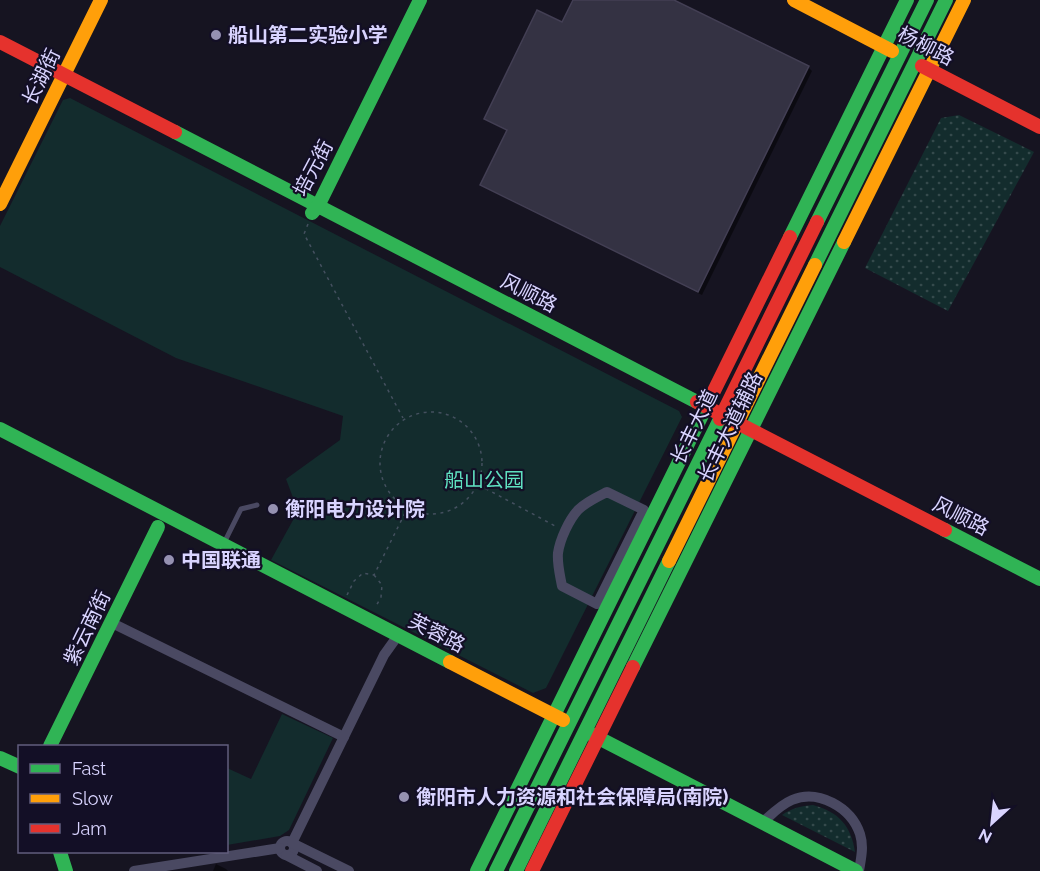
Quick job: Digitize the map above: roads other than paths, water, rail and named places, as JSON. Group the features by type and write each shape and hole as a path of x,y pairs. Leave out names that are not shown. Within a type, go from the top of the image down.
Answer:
{"street":[{"name":"长湖街","path":"0,204 94,0"},
{"name":"长湖街","path":"0,189 101,0"},
{"name":"培元街","path":"315,207 418,0"},
{"name":"杨柳路","path":"794,0 886,42"},
{"name":"杨柳路","path":"816,0 886,42 1040,127"},
{"name":"长丰大道辅路","path":"477,871 907,0"},
{"name":"长丰大道","path":"496,871 927,0"},
{"name":"长丰大道","path":"516,871 590,738 736,426 946,0"},
{"name":"长丰大道辅路","path":"532,871 590,738 749,433 964,0"},
{"name":"风顺路","path":"0,42 59,77 315,207 1040,586"},
{"name":"风顺路","path":"0,52 59,77"},
{"name":"杨柳路","path":"932,66 1040,116"},
{"name":"芙蓉路","path":"0,429 369,620 839,871"},
{"name":"风顺路","path":"749,433 1040,579"},
{"name":"芙蓉路","path":"0,438 391,640 552,718"},
{"path":"607,492 644,510 597,604 562,586 558,569 558,554 565,531 578,510 607,492"},
{"name":"紫云南街","path":"51,745 158,527"},
{"path":"112,623 344,737"},
{"path":"292,843 391,640"},
{"name":"芙蓉路","path":"590,738 858,871"},
{"path":"0,758 18,766"},
{"path":"762,823 780,806 794,799 810,797 827,800 839,806 860,832 863,848 858,871"},
{"path":"134,871 182,867 283,852 290,855 295,847 292,843"},
{"path":"292,843 349,871"},
{"path":"283,852 317,871"},
{"path":"60,853 66,871"}],"lane":[{"path":"223,544 241,509 257,505"}],"place":[{"name":"船山第二实验小学","path":"216,35"},
{"name":"衡阳电力设计院","path":"273,509"},
{"name":"中国联通","path":"169,560"},
{"name":"衡阳市人力资源和社会保障局(南院)","path":"404,797"}],"park label":[{"name":"船山公园","path":"484,480"}]}
